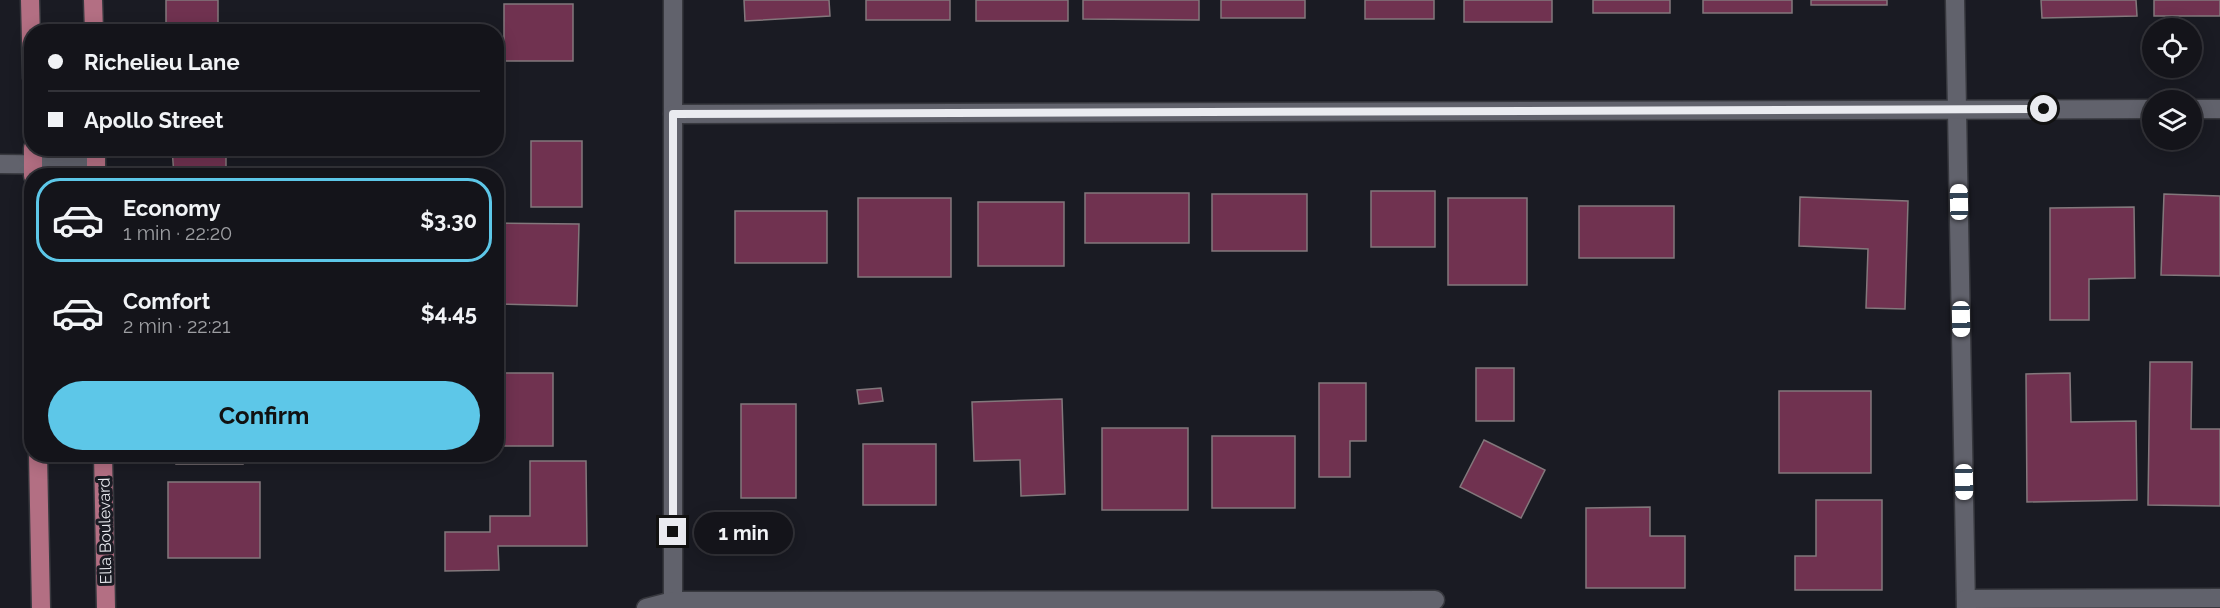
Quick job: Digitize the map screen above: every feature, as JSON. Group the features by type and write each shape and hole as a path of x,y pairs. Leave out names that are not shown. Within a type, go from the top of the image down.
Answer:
{"main road":[{"path":"30,0 31,24"},
{"path":"93,0 94,24"},
{"path":"38,462 41,608"},
{"name":"Ella Boulevard","path":"103,462 106,608"}],"street":[{"path":"673,0 673,605"},
{"path":"1955,0 1966,604 2220,598"},
{"path":"673,114 2142,109"},
{"path":"2202,109 2220,109"},
{"path":"0,164 96,163"},
{"path":"646,608 673,605 1435,600"}],"building":[{"path":"166,0 218,0 218,24 166,24"},
{"path":"744,0 829,0 830,16 745,21"},
{"path":"866,0 950,0 950,20 866,20"},
{"path":"976,0 1068,0 1068,21 976,21"},
{"path":"1083,0 1199,0 1199,20 1083,19"},
{"path":"1221,0 1305,0 1305,18 1221,18"},
{"path":"1365,0 1434,0 1434,19 1365,19"},
{"path":"1464,0 1552,0 1552,22 1464,22"},
{"path":"1593,0 1670,0 1670,13 1593,13"},
{"path":"1703,0 1792,0 1792,13 1703,13"},
{"path":"1811,0 1887,0 1887,5 1811,5"},
{"path":"2041,0 2136,0 2137,16 2042,18"},
{"path":"2154,0 2220,0 2220,16 2154,16"},
{"path":"504,4 573,4 573,61 504,61"},
{"path":"531,141 582,141 582,207 531,207"},
{"path":"173,156 226,156 226,168 173,168"},
{"path":"1371,191 1435,191 1435,247 1371,247"},
{"path":"1085,193 1189,193 1189,243 1085,243"},
{"path":"1212,194 1307,194 1307,251 1212,251"},
{"path":"2164,194 2220,196 2220,276 2161,275"},
{"path":"1800,197 1908,201 1905,309 1866,308 1868,249 1799,246"},
{"path":"858,198 951,198 951,277 858,277"},
{"path":"1448,198 1527,198 1527,285 1448,285"},
{"path":"978,202 1064,202 1064,266 978,266"},
{"path":"1579,206 1674,206 1674,258 1579,258"},
{"path":"2134,207 2135,278 2089,279 2089,320 2050,320 2050,208"},
{"path":"735,211 827,211 827,263 735,263"},
{"path":"504,223 579,224 577,306 504,304"},
{"path":"2150,362 2192,362 2191,429 2220,429 2220,506 2148,505"},
{"path":"1476,368 1514,368 1514,421 1476,421"},
{"path":"504,373 553,373 553,446 504,446"},
{"path":"2070,373 2071,422 2136,421 2137,500 2027,502 2026,374"},
{"path":"1319,383 1366,383 1366,441 1350,441 1350,477 1319,477"},
{"path":"881,388 883,401 859,404 857,390"},
{"path":"1779,391 1871,391 1871,473 1779,473"},
{"path":"1062,399 1065,494 1021,496 1020,460 974,461 972,402"},
{"path":"741,404 796,404 796,498 741,498"},
{"path":"1102,428 1188,428 1188,510 1102,510"},
{"path":"1212,436 1295,436 1295,508 1212,508"},
{"path":"1484,440 1545,470 1521,518 1460,487"},
{"path":"863,444 936,444 936,505 863,505"},
{"path":"530,461 586,461 587,546 498,546 499,570 445,571 445,532 490,532 490,516 530,516"},
{"path":"176,462 243,462 243,464 176,464"},
{"path":"168,482 260,482 260,558 168,558"},
{"path":"1816,500 1882,500 1882,590 1795,590 1795,556 1816,556"},
{"path":"1650,507 1650,536 1685,536 1685,588 1586,588 1586,508"}],"route":[{"path":"673,532 673,114 2044,109"}]}
